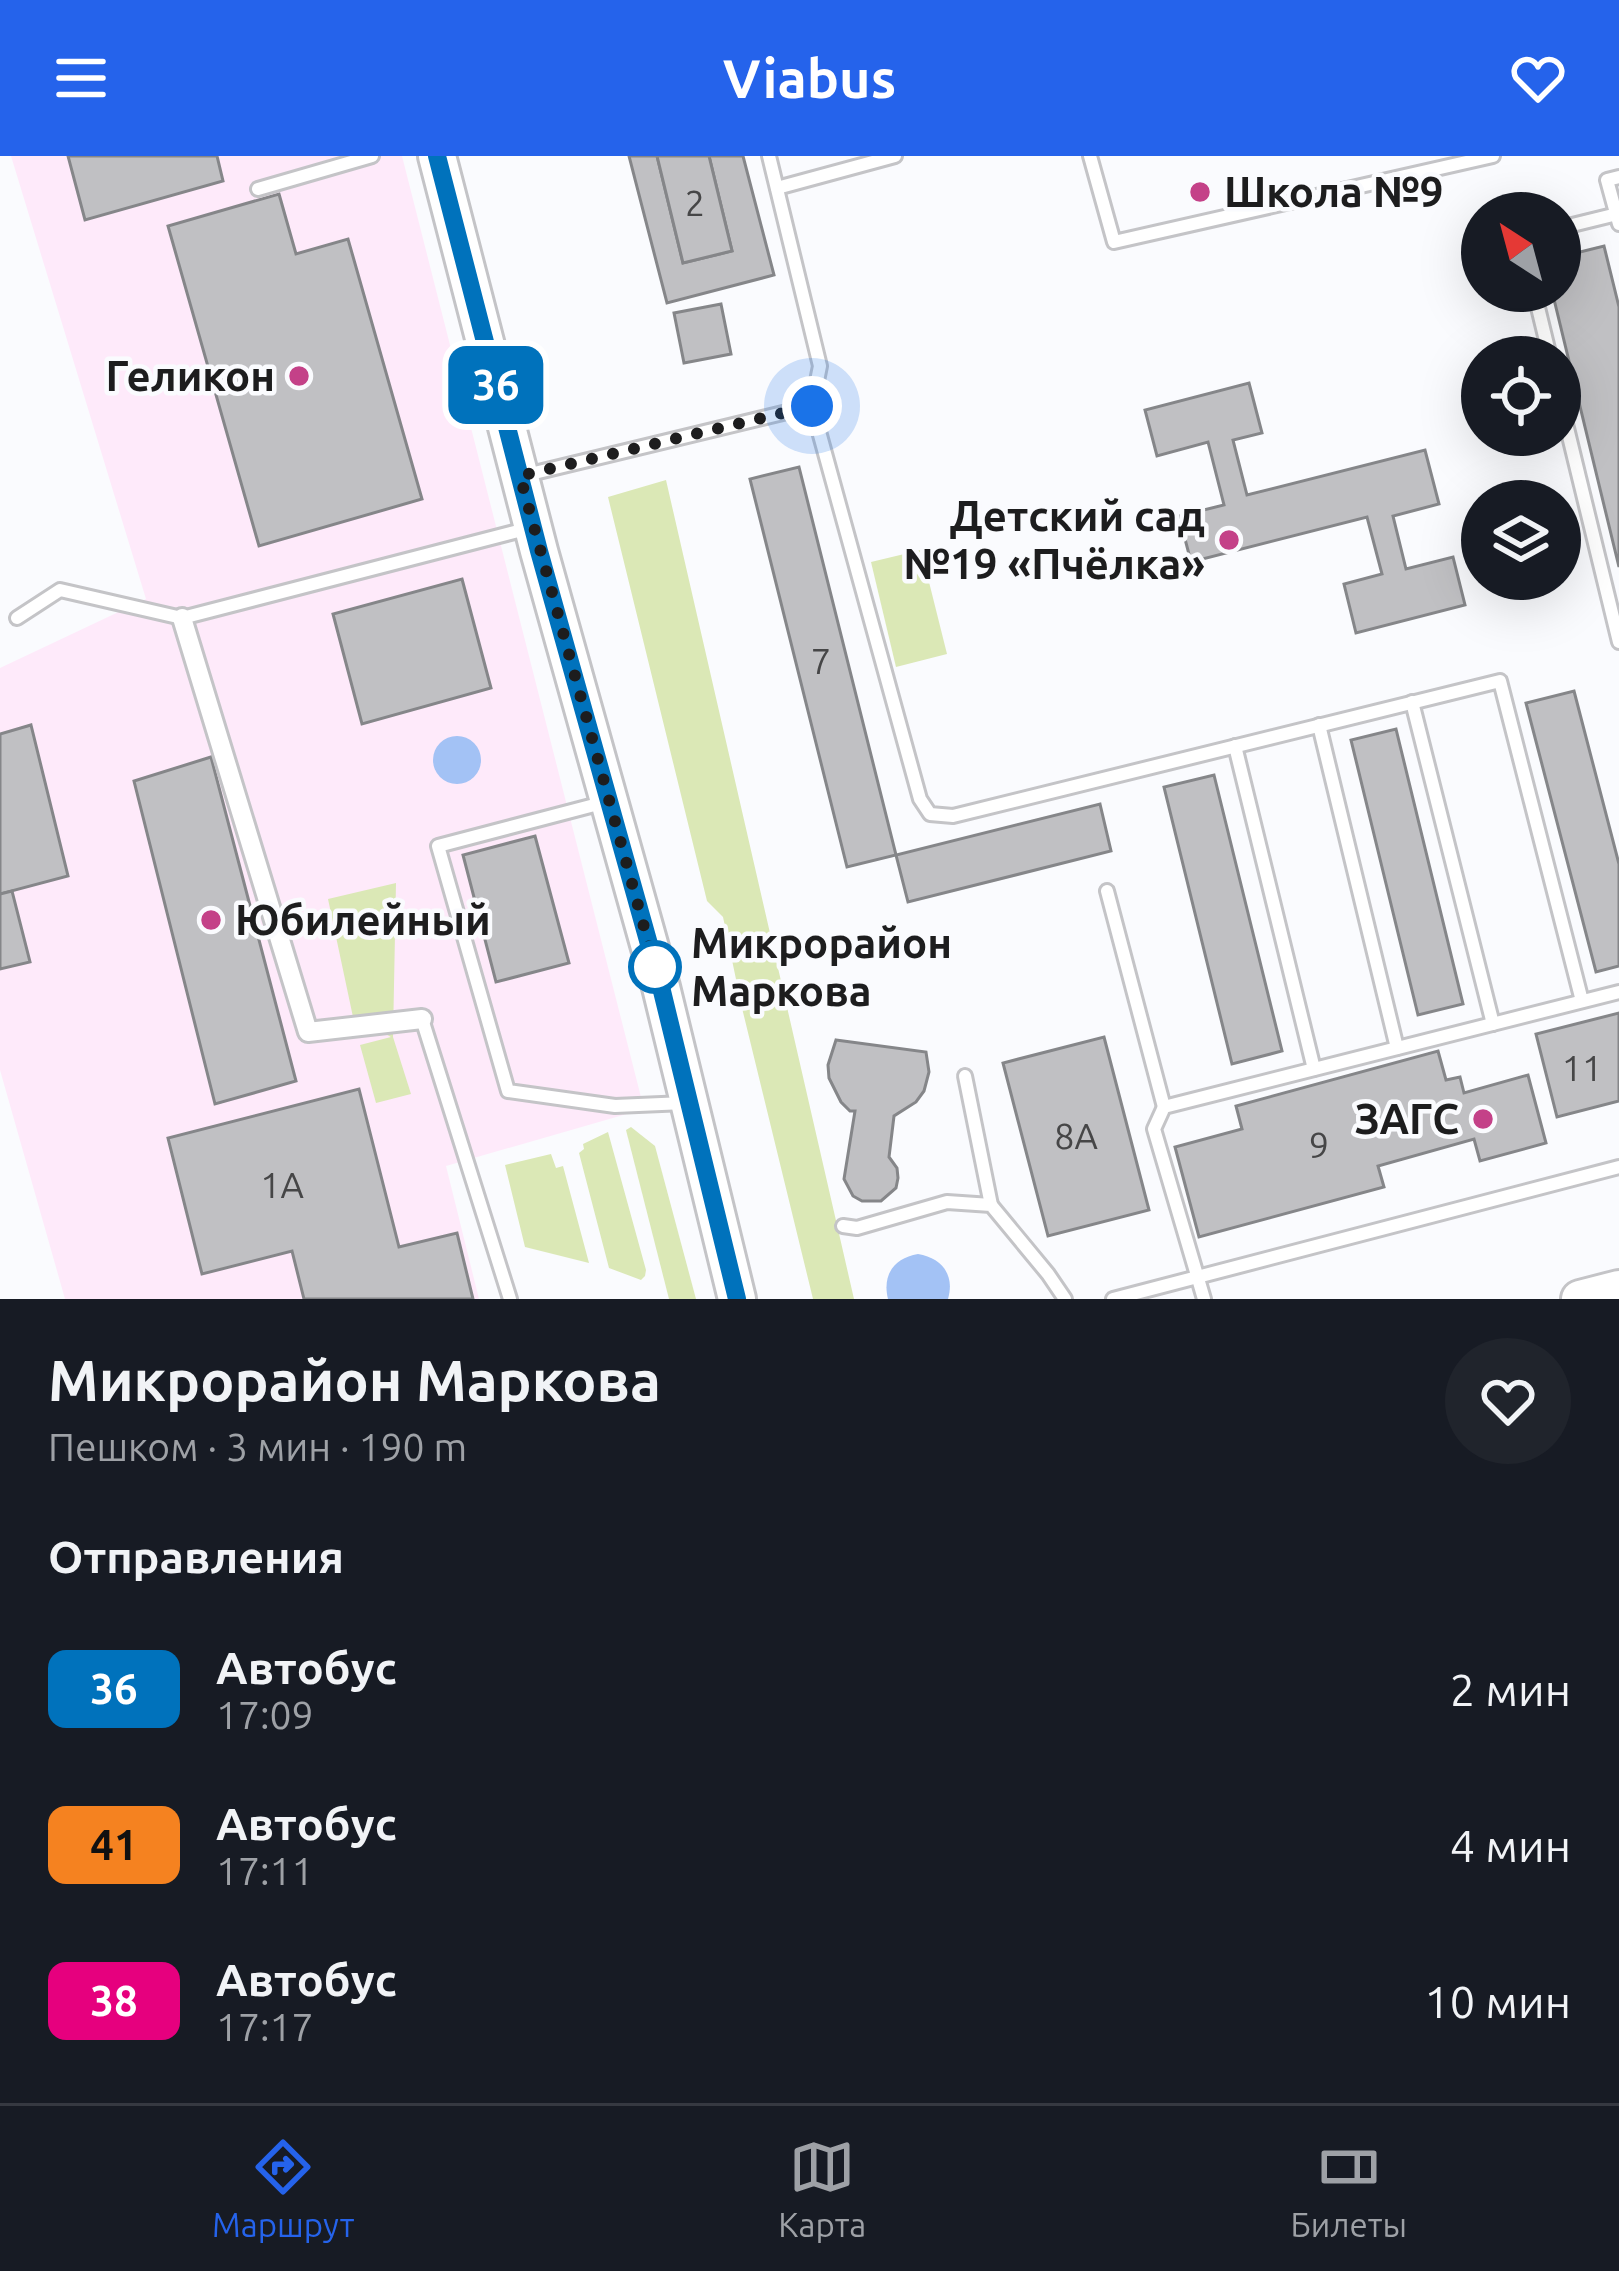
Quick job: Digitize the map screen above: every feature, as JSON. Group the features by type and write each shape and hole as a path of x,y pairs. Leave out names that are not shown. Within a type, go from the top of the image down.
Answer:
{"main road":[{"path":"437,156 533,527 661,987 737,1299"},
{"path":"1580,1299 1619,1289"}],"street":[{"path":"182,618 308,1032 422,1019"}],"lane":[{"path":"259,189 371,156"},
{"path":"769,156 820,366 812,406 920,799 930,814 953,816 1499,681 1582,1001"},
{"path":"777,188 895,156"},
{"path":"1090,156 1114,242 1493,156"},
{"path":"1581,225 1618,219 1607,180 1619,177"},
{"path":"520,476 812,406"},
{"path":"1574,456 1619,642"},
{"path":"17,618 60,590 182,618 533,527"},
{"path":"1412,702 1493,1024"},
{"path":"1319,725 1397,1048"},
{"path":"1235,746 1314,1069"},
{"path":"609,801 438,845 508,1091 615,1106 689,1102"},
{"path":"1107,891 1164,1107 1154,1129 1204,1299"},
{"path":"1164,1107 1619,992"},
{"path":"422,1019 510,1299"},
{"path":"964,1076 992,1205 1065,1299"},
{"path":"1113,1299 1619,1167"},
{"path":"843,1226 857,1228 947,1202 992,1205"}],"shaded area":[{"path":"11,156 402,156 644,1109 446,1166 479,1299 65,1299 0,1070 0,668 146,599"}],"green space":[{"path":"666,480 854,1299 813,1299 723,917 707,901 608,497"},
{"path":"921,550 947,654 896,667 871,562"},
{"path":"396,883 393,1037 411,1094 376,1103 360,1045 391,1037 353,1017 328,899"},
{"path":"631,1127 655,1146 696,1299 669,1299 626,1130"},
{"path":"608,1132 646,1270 641,1280 609,1268 579,1153 583,1144"},
{"path":"551,1154 556,1168 563,1166 589,1263 525,1247 505,1165"}],"water":[{"path":"457,736 474,743 481,760 474,777 457,784 440,777 433,760 440,743"},
{"path":"918,1254 945,1269 950,1282 948,1299 888,1299 892,1269 902,1259"}],"building":[{"path":"68,156 217,156 223,181 85,220"},
{"path":"629,156 657,156 683,263 732,251 709,156 743,156 774,275 667,303"},
{"path":"657,156 709,156 732,251 683,263"},
{"name":"Геликон","path":"279,194 296,254 348,239 422,499 259,546 168,226"},
{"path":"1604,246 1619,307 1619,567 1581,410 1581,336 1563,336 1557,312 1581,312 1581,252"},
{"path":"721,304 731,354 684,363 674,313"},
{"path":"1249,383 1262,433 1233,440 1247,495 1425,450 1439,504 1393,516 1406,569 1453,557 1465,605 1356,633 1344,584 1382,574 1367,517 1191,562 1179,516 1224,505 1208,442 1157,456 1145,410"},
{"path":"799,467 896,855 847,867 750,479"},
{"path":"462,579 491,688 362,724 333,614"},
{"path":"1574,691 1619,864 1619,966 1596,972 1526,703"},
{"path":"31,725 68,876 0,894 0,734"},
{"path":"1396,729 1463,1004 1418,1015 1351,740"},
{"name":"Юбилейный","path":"211,757 296,1081 215,1104 134,781"},
{"path":"1214,775 1282,1051 1232,1064 1164,787"},
{"path":"1100,804 1111,851 908,902 896,855"},
{"path":"535,836 569,963 496,982 463,855"},
{"path":"12,891 30,962 0,969 0,894"},
{"path":"1619,1013 1619,1101 1557,1117 1536,1034"},
{"path":"1104,1037 1149,1210 1048,1236 1003,1063"},
{"path":"836,1040 926,1052 929,1072 924,1091 894,1116 889,1157 898,1178 896,1188 881,1201 853,1196 844,1179 855,1111 841,1102 829,1078"},
{"path":"1438,1051 1446,1080 1460,1077 1464,1093 1528,1075 1546,1143 1480,1161 1474,1139 1378,1166 1384,1187 1199,1237 1175,1147 1242,1129 1236,1106"},
{"path":"359,1089 399,1247 457,1233 473,1299 304,1299 292,1251 202,1274 168,1138"}],"bus line":[{"name":"36","path":"437,156 539,551 661,987 737,1299"}],"place":[{"name":"Школа №9","path":"1200,192"},
{"name":"Геликон","path":"299,376"},
{"name":"Детский сад №19 «Пчёлка»","path":"1229,540"},
{"name":"Юбилейный","path":"211,920"},
{"name":"Микрорайон Маркова","path":"655,967"},
{"name":"ЗАГС","path":"1483,1119"}],"route":[{"path":"655,967 520,476 812,406"}]}
